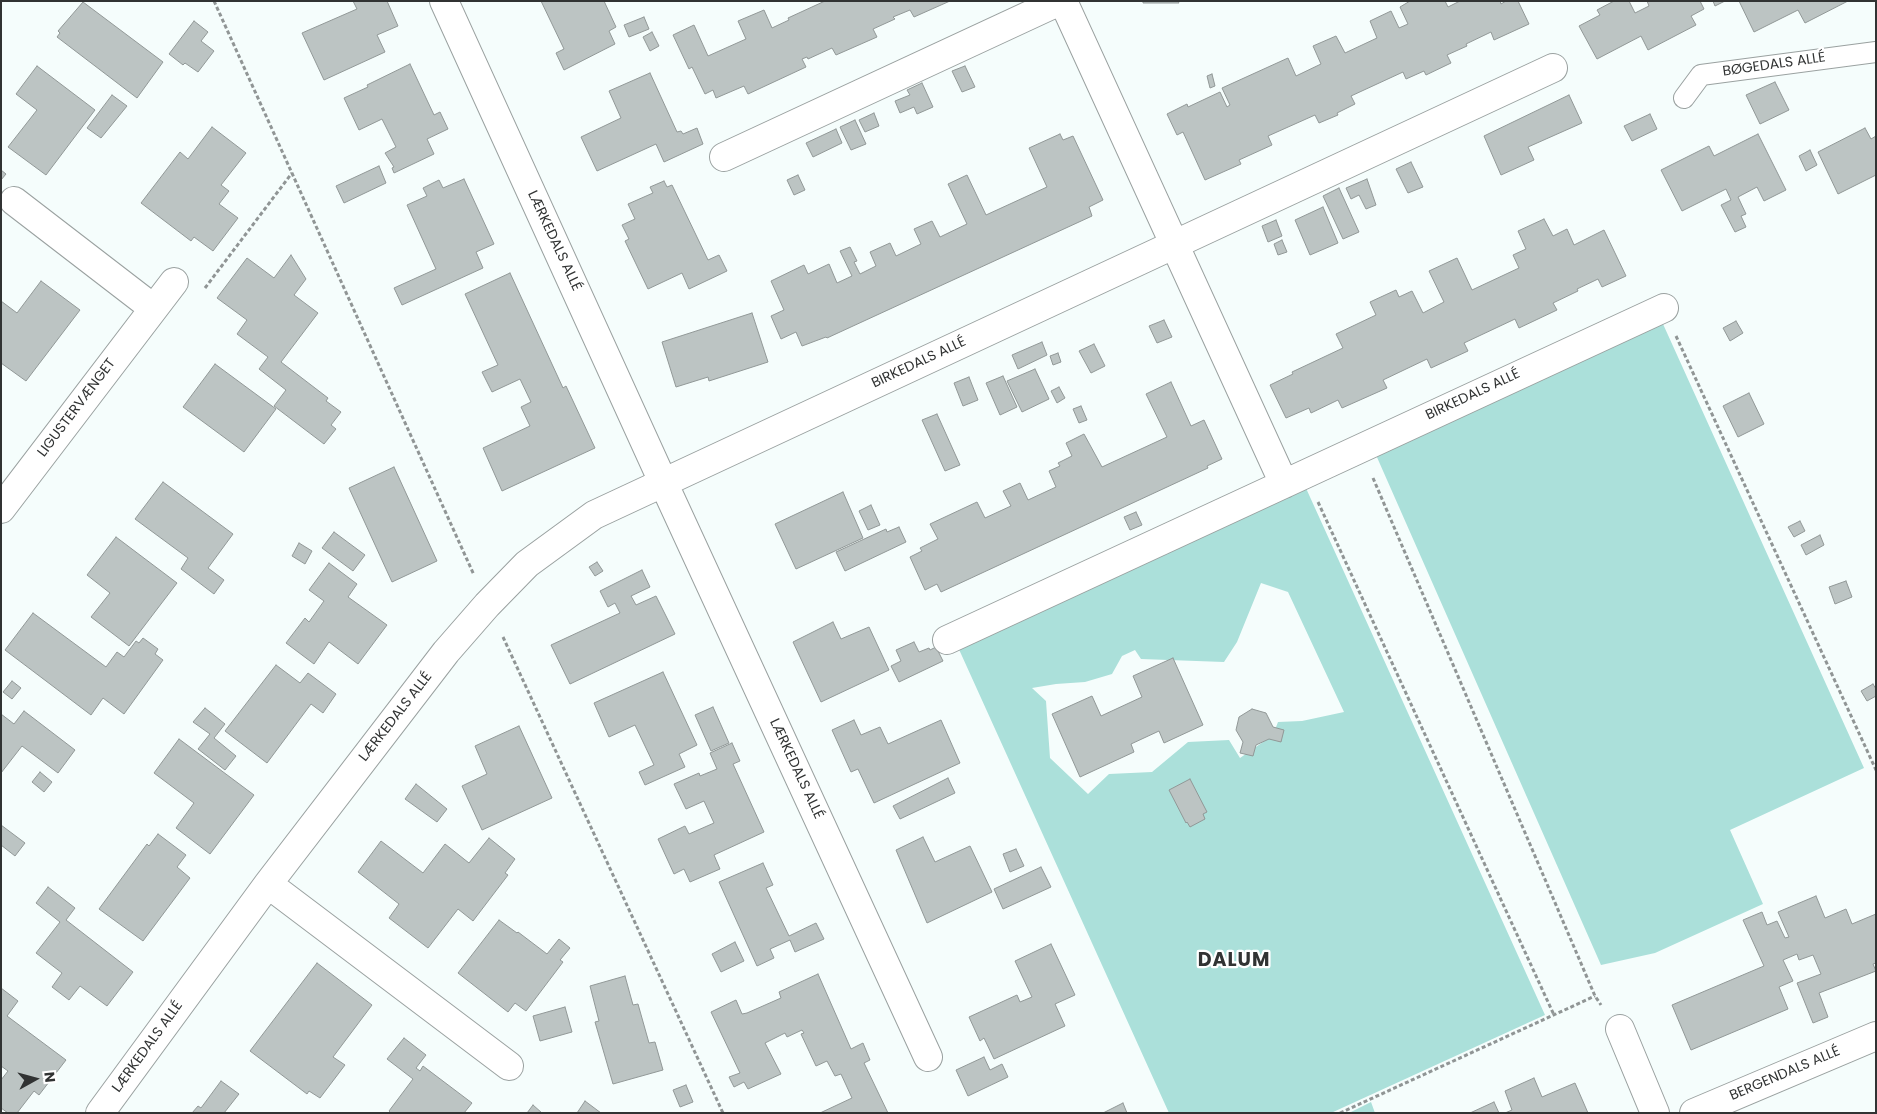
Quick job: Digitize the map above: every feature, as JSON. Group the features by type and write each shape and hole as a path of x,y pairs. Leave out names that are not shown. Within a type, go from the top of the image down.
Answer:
{"street":[{"name":"LÆRKEDALS ALLÉ","path":"444,1 928,1057"},
{"path":"724,157 1062,1 1175,244 1294,479"},
{"name":"BIRKEDALS ALLÉ","path":"663,482 1552,68"},
{"path":"14,201 153,308"},
{"name":"LIGUSTERVÆNGET","path":"1,509 174,282"},
{"name":"BIRKEDALS ALLÉ","path":"947,640 1360,447 1664,308"},
{"name":"LÆRKEDALS ALLÉ","path":"100,1113 268,884 446,652 527,564 594,515 663,482"},
{"path":"268,884 509,1066"},
{"path":"1620,1029 1655,1113"},
{"name":"BERGENDALS ALLÉ","path":"1694,1113 1876,1036"}],"lane":[{"name":"BØGEDALS ALLÉ","path":"1684,98 1701,75 1876,52"}],"path":[{"path":"214,1 488,605 723,1113"},
{"path":"174,282 198,298 292,173"},
{"path":"1664,308 1876,770"},
{"path":"1360,447 1595,996 1620,1029"},
{"path":"1294,479 1554,1015"},
{"path":"1340,1113 1595,996"}],"shaded area":[{"path":"1663,324 1864,768 1730,830 1763,904 1655,953 1601,965 1376,455"},
{"path":"1305,486 1545,1015 1331,1113 1169,1113 957,645","holes":["1261,583 1288,592 1344,712 1302,721 1278,722 1273,735 1240,758 1229,740 1188,742 1152,772 1109,774 1088,794 1050,758 1046,701 1032,688 1085,682 1112,674 1122,656 1135,650 1141,659 1224,662 1237,642"]},
{"path":"1371,1102 1375,1113 1349,1113"}],"building":[{"path":"353,1 387,1 398,26 377,35 385,52 324,80 302,33 357,9"},
{"path":"541,1 604,1 616,27 609,31 615,44 564,70 556,53 564,49"},
{"path":"825,1 950,1 914,17 910,10 893,17 895,19 873,29 877,37 836,55 832,48 808,59 807,57 802,59 806,67 748,94 744,86 716,98 713,90 705,94 692,67 689,69 673,35 694,25 708,56 746,39 738,21 764,10 772,28 789,20 788,18"},
{"path":"1143,1 1178,1 1179,3 1143,3"},
{"path":"1410,1 1445,1 1448,7 1460,1 1500,1 1501,4 1506,1 1518,1 1529,24 1494,40 1491,32 1466,44 1467,46 1447,55 1451,63 1426,75 1424,71 1406,79 1403,72 1351,96 1355,104 1337,113 1338,115 1319,123 1315,115 1268,136 1272,145 1239,160 1241,164 1205,180 1183,132 1177,135 1167,114 1187,104 1188,107 1220,92 1227,107 1230,105 1222,88 1288,58 1296,76 1321,64 1313,46 1336,36 1345,53 1377,38 1370,21 1391,11 1399,28 1408,24 1400,7"},
{"path":"1614,1 1629,1 1635,13 1649,6 1647,1 1700,1 1704,9 1691,16 1696,25 1648,50 1641,36 1597,59 1579,26 1600,15 1597,10"},
{"path":"1713,1 1725,1 1715,6"},
{"path":"1739,1 1848,1 1805,23 1798,10 1754,32"},
{"path":"83,2 163,62 137,98 57,37 60,33 58,31"},
{"path":"644,17 649,29 629,37 624,25"},
{"path":"194,21 208,32 201,41 214,51 198,72 185,63 183,65 169,54"},
{"path":"652,32 659,46 650,51 643,37"},
{"path":"410,64 434,115 440,112 448,129 427,139 434,154 394,173 392,168 394,167 385,153 396,147 382,119 359,130 344,98"},
{"path":"37,66 95,110 46,175 8,147 37,110 16,94"},
{"path":"965,66 975,87 962,92 952,71"},
{"path":"650,73 677,132 681,131 683,134 697,128 703,144 664,162 656,144 597,171 581,137 621,118 609,91"},
{"path":"1212,74 1215,86 1210,88 1207,76"},
{"path":"1775,82 1789,110 1760,124 1746,95"},
{"path":"922,83 933,107 917,114 914,107 900,113 895,101 910,95 907,90"},
{"path":"112,95 127,106 101,138 87,128"},
{"path":"1569,95 1582,123 1528,147 1534,160 1501,175 1484,136"},
{"path":"874,113 879,126 865,132 859,120"},
{"path":"1650,114 1657,129 1632,141 1624,126"},
{"path":"855,120 866,144 851,150 840,127"},
{"path":"212,127 246,153 221,185 229,191 219,204 238,218 213,251 194,237 191,241 141,203 180,152 188,159"},
{"path":"1865,128 1871,139 1876,136 1876,175 1838,194 1818,152"},
{"path":"836,129 842,143 813,157 806,143"},
{"path":"1060,134 1063,140 1073,136 1103,200 1089,207 1092,216 827,338 802,346 796,332 781,339 771,316 784,310 771,281 804,265 808,274 829,264 837,283 852,276 840,251 850,247 857,261 854,262 860,274 876,266 870,252 890,243 896,256 921,244 914,229 932,221 940,237 967,224 948,184 967,175 986,215 1047,187 1029,148"},
{"path":"1758,134 1786,190 1764,201 1757,187 1738,197 1746,214 1741,216 1746,227 1735,232 1721,205 1731,200 1726,189 1682,211 1661,170 1709,146 1714,156"},
{"path":"1810,150 1817,165 1806,171 1799,156"},
{"path":"1411,162 1423,187 1408,193 1396,169"},
{"path":"379,166 386,183 344,203 336,186"},
{"path":"1,170 6,174 1,180"},
{"path":"798,175 805,190 794,195 787,180"},
{"path":"464,179 494,244 476,252 483,268 402,305 394,288 436,269 407,205 427,196 423,188 439,180 443,188"},
{"path":"1367,179 1376,205 1366,209 1359,195 1351,199 1346,188"},
{"path":"664,181 667,187 672,185 708,260 719,255 727,271 689,289 682,273 648,289 625,241 629,239 622,225 635,219 628,204 653,193 650,187"},
{"path":"1339,188 1359,232 1343,239 1323,196"},
{"path":"1323,207 1338,243 1310,255 1295,220"},
{"path":"1544,219 1553,236 1567,229 1574,245 1604,230 1626,276 1602,287 1598,279 1553,303 1557,310 1519,328 1515,319 1464,343 1468,351 1431,368 1427,359 1383,380 1387,388 1342,408 1338,400 1311,413 1309,408 1286,418 1270,385 1293,374 1292,372 1343,348 1336,334 1376,315 1370,302 1396,290 1399,297 1412,291 1423,313 1444,302 1429,271 1457,258 1472,290 1519,268 1513,255 1526,249 1518,231"},
{"path":"1276,220 1282,236 1268,242 1262,226"},
{"path":"1282,240 1287,252 1278,255 1274,244"},
{"path":"291,255 306,279 294,295 318,313 281,362 328,398 326,401 341,412 331,425 336,429 324,444 274,406 286,390 259,369 268,357 237,334 247,320 217,298 247,258 274,278"},
{"path":"510,273 563,388 566,386 595,448 502,491 483,448 530,426 521,407 531,402 520,379 492,392 482,372 498,365 465,294"},
{"path":"41,281 80,310 26,381 1,363 1,301 17,313"},
{"path":"752,313 768,362 709,381 708,377 676,387 662,342"},
{"path":"1164,320 1172,337 1157,343 1149,326"},
{"path":"1736,321 1743,333 1730,341 1723,328"},
{"path":"1042,342 1047,355 1018,369 1012,355"},
{"path":"1094,344 1105,366 1091,373 1079,351"},
{"path":"1058,353 1061,362 1053,365 1050,356"},
{"path":"215,364 276,409 244,452 183,407"},
{"path":"1035,369 1049,399 1022,412 1007,381"},
{"path":"1003,376 1017,407 1000,415 986,383"},
{"path":"969,377 978,400 963,406 954,383"},
{"path":"1171,382 1191,426 1204,420 1222,459 1207,466 1208,468 941,592 937,584 925,590 910,557 922,551 920,548 938,539 930,524 977,502 985,518 1011,506 1003,491 1020,483 1028,500 1056,487 1049,471 1060,466 1058,463 1072,456 1066,443 1084,434 1102,467 1167,437 1146,394"},
{"path":"1059,387 1065,398 1057,403 1051,391"},
{"path":"1749,393 1764,424 1738,437 1723,406"},
{"path":"1081,406 1087,420 1079,423 1073,409"},
{"path":"937,414 960,465 945,471 922,420"},
{"path":"394,467 437,561 392,582 349,488"},
{"path":"163,482 233,534 208,568 224,580 214,594 181,569 188,558 135,519"},
{"path":"843,492 863,538 796,569 775,524"},
{"path":"871,505 880,525 868,530 859,511"},
{"path":"1136,512 1142,525 1130,530 1124,517"},
{"path":"1800,521 1805,531 1794,537 1788,527"},
{"path":"899,527 906,542 845,571 836,552 886,529 887,532"},
{"path":"334,532 365,555 353,571 322,548"},
{"path":"1820,535 1824,545 1806,555 1801,545"},
{"path":"116,537 177,583 129,646 91,617 110,593 87,575"},
{"path":"299,543 312,551 305,564 292,556"},
{"path":"597,562 603,571 595,576 589,567"},
{"path":"329,563 357,584 348,597 387,625 358,664 329,642 314,664 286,643 305,618 309,622 324,601 309,590"},
{"path":"642,570 650,587 631,596 636,605 656,596 675,634 570,684 551,645 620,613 615,603 608,607 600,591"},
{"path":"1846,581 1852,597 1835,604 1829,587"},
{"path":"33,613 106,667 117,652 124,657 136,641 139,643 143,638 158,649 155,654 163,660 124,714 103,698 91,715 5,650"},
{"path":"833,622 841,639 869,627 889,670 821,702 793,642"},
{"path":"914,642 919,652 936,647 943,661 899,682 891,666 901,661 896,650"},
{"path":"1173,658 1203,725 1164,743 1159,731 1131,744 1134,752 1080,777 1052,714 1092,696 1101,716 1142,697 1133,676"},
{"path":"276,665 300,683 308,673 336,694 323,713 311,704 267,763 225,731"},
{"path":"663,672 697,745 679,754 685,767 645,785 639,772 654,765 635,725 609,737 594,703"},
{"path":"12,681 21,688 12,699 3,692"},
{"path":"1873,684 1876,689 1876,696 1867,701 1861,691"},
{"path":"713,707 729,743 711,751 695,715"},
{"path":"205,708 225,724 214,738 236,756 225,770 198,749 210,734 193,722"},
{"path":"1252,709 1266,713 1273,727 1284,730 1281,742 1269,739 1256,745 1253,756 1240,753 1243,742 1236,730 1239,717"},
{"path":"24,711 75,750 58,773 22,746 1,773 1,714 14,724"},
{"path":"854,720 861,735 880,727 888,744 941,720 960,763 874,803 858,769 851,772 832,730"},
{"path":"519,726 552,798 482,830 462,786 487,774 475,746"},
{"path":"179,739 254,795 210,854 176,828 194,803 154,773"},
{"path":"732,743 740,761 733,764 764,832 714,855 720,869 690,882 684,869 674,874 658,839 685,826 689,834 714,823 704,801 686,809 674,784 699,773 700,776 717,769 710,753"},
{"path":"40,772 52,782 44,792 32,782"},
{"path":"948,778 955,793 900,819 893,806"},
{"path":"1190,779 1207,812 1203,814 1205,819 1190,827 1186,823 1169,790"},
{"path":"416,784 447,809 437,822 405,799"},
{"path":"1,825 25,843 15,856 1,845"},
{"path":"158,834 186,855 177,867 190,878 143,941 99,909 147,844 149,846"},
{"path":"923,837 935,862 970,846 992,892 927,923 896,850"},
{"path":"489,838 515,859 505,873 508,875 473,921 458,909 428,948 389,918 399,904 358,872 381,841 423,873 445,844 469,863"},
{"path":"1016,849 1024,866 1010,872 1003,854"},
{"path":"763,863 773,885 766,888 789,936 816,923 824,939 795,952 790,940 770,949 774,958 757,966 719,882"},
{"path":"1041,867 1051,887 1003,909 994,889"},
{"path":"48,887 75,908 66,920 133,972 107,1006 80,986 69,1000 52,987 62,973 36,953 60,922 36,903"},
{"path":"1816,896 1825,918 1846,909 1852,924 1876,914 1876,963 1873,964 1876,971 1819,993 1828,1017 1813,1023 1797,983 1821,974 1813,955 1799,960 1797,954 1783,960 1793,981 1779,987 1788,1009 1691,1050 1672,1005 1764,966 1743,920 1762,912 1767,925 1777,921 1785,938 1789,937 1778,912"},
{"path":"499,920 547,954 559,939 570,948 560,960 563,962 526,1011 515,1003 508,1012 458,973"},
{"path":"735,942 744,961 721,972 712,954"},
{"path":"1051,944 1075,995 1055,1004 1065,1026 994,1059 984,1038 980,1041 969,1017 1017,995 1020,1002 1032,997 1015,961"},
{"path":"317,963 372,1005 333,1057 345,1065 320,1098 309,1091 307,1094 250,1051"},
{"path":"818,974 851,1049 863,1043 870,1060 864,1063 888,1113 820,1113 852,1098 841,1074 835,1076 827,1061 816,1066 801,1034 804,1033 802,1030 787,1037 785,1033 765,1043 781,1074 748,1089 744,1082 734,1087 729,1077 740,1073 711,1012 736,1000 742,1014 747,1013 781,998 779,992"},
{"path":"625,976 633,1005 638,1004 649,1043 655,1042 663,1070 613,1084 595,1022 599,1021 590,986"},
{"path":"1,988 18,1001 7,1016 66,1060 39,1095 34,1091 17,1113 8,1113 1,1108 1,1080 8,1071 1,1066"},
{"path":"565,1007 572,1032 540,1041 533,1016"},
{"path":"404,1038 426,1055 416,1068 420,1071 423,1066 472,1103 464,1113 391,1113 389,1111 413,1079 387,1059"},
{"path":"984,1057 990,1070 1002,1064 1008,1077 968,1096 956,1070"},
{"path":"1534,1078 1542,1097 1575,1083 1588,1113 1505,1113 1512,1110 1505,1091"},
{"path":"221,1081 239,1094 224,1113 192,1113 198,1106 201,1108"},
{"path":"686,1085 693,1102 680,1107 673,1090"},
{"path":"585,1101 601,1113 577,1113"},
{"path":"1494,1102 1499,1113 1470,1113"},
{"path":"1123,1103 1127,1113 1103,1113"},
{"path":"533,1105 542,1113 527,1113"}],"district":[{"name":"DALUM","path":"1234,961"}]}
